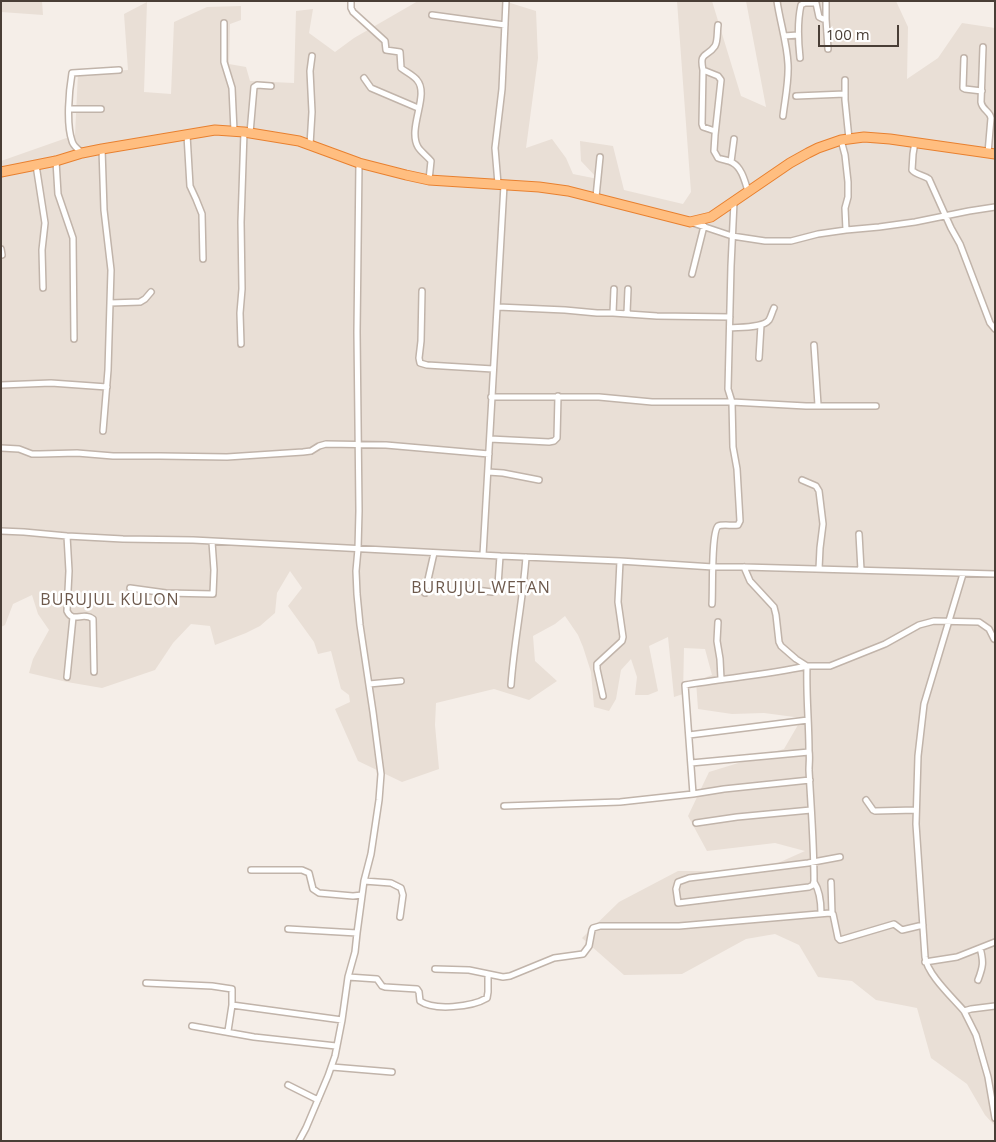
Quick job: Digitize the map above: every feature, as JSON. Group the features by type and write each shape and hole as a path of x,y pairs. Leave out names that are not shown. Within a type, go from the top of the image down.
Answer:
{"highway":[{"path":"1,172 102,149 215,130 242,132 299,141 359,163 429,180 568,190 690,222 711,217 808,153 845,139 864,137 916,142 991,154"}],"street":[{"path":"351,1 353,12 385,41 386,49 400,52 401,68 416,79 421,89 415,138 417,146 431,161 429,180"},
{"path":"483,555 498,307 501,184 495,148 502,88 506,1"},
{"path":"777,1 788,64 783,116"},
{"path":"826,1 828,49"},
{"path":"800,58 799,14 803,3 812,2 816,4 819,17 826,19"},
{"path":"432,15 505,25"},
{"path":"224,23 224,62 242,132 241,344"},
{"path":"715,131 703,128 702,124 703,70 701,62 702,58 714,47 718,25"},
{"path":"784,36 798,35"},
{"path":"983,47 982,105 990,114 991,154"},
{"path":"310,145 312,104 310,71 312,56"},
{"path":"964,58 963,88 982,91"},
{"path":"82,153 72,142 70,132 69,109 72,73 120,70"},
{"path":"703,70 718,76 721,80 715,131 715,154 718,158 736,165 748,191"},
{"path":"364,78 370,88 418,108"},
{"path":"845,80 844,155 848,182 848,197 845,208 846,230"},
{"path":"242,132 254,87 257,85 271,86"},
{"path":"796,96 845,94"},
{"path":"69,109 101,109"},
{"path":"187,135 190,186 202,214 203,259"},
{"path":"731,162 734,139"},
{"path":"916,142 912,170 914,173 929,179 964,252 990,322 995,329"},
{"path":"102,149 104,210 111,270 107,387 103,431"},
{"path":"596,197 600,157"},
{"path":"56,161 58,194 73,238 74,339"},
{"path":"299,1141 332,1067 342,1020 348,978 355,952 364,881 378,809 381,774 360,626 356,571 358,549 357,332 359,163"},
{"path":"36,165 45,223 42,250 43,288"},
{"path":"712,604 713,548 716,529 720,525 738,525 740,521 737,469 733,447 732,402 728,389 734,202"},
{"path":"690,222 732,236 765,241 791,241 807,236 897,224 995,207"},
{"path":"692,274 704,226"},
{"path":"1,249 2,255"},
{"path":"613,313 614,289"},
{"path":"627,313 628,289"},
{"path":"422,291 420,363 493,369"},
{"path":"110,303 140,302 145,300 151,292"},
{"path":"498,307 730,318"},
{"path":"730,328 761,325 770,320 774,308"},
{"path":"760,358 761,325"},
{"path":"814,345 818,405"},
{"path":"1,385 51,383 107,387"},
{"path":"492,396 600,397 652,402 876,406"},
{"path":"490,439 549,442 555,440 557,438 558,396"},
{"path":"1,448 20,449 32,454 77,453 113,456 226,457 311,451 326,444 358,444 489,454"},
{"path":"488,472 539,480"},
{"path":"802,480 816,486 819,490 823,519 820,569"},
{"path":"1,531 67,536 620,561 713,567 995,574"},
{"path":"859,534 861,570"},
{"path":"67,536 69,571 67,611 69,616 88,616 93,619 94,672"},
{"path":"130,588 166,593 213,594 212,542"},
{"path":"425,593 434,553"},
{"path":"468,589 492,592 497,589 500,556"},
{"path":"511,685 526,557"},
{"path":"603,696 597,664 622,641 623,637 618,602 620,561"},
{"path":"744,567 752,584 774,607 781,646 785,651 807,666"},
{"path":"963,574 924,704 918,756 916,824 925,962 931,973 964,1011 976,1035 988,1077 995,1118"},
{"path":"67,677 73,617"},
{"path":"693,794 685,685 720,679 743,678 807,666 830,666 885,644 925,623 940,620 975,621 981,623 989,628 994,639"},
{"path":"718,622 717,641 720,659 720,679"},
{"path":"807,666 806,692 814,882 818,890 821,913"},
{"path":"369,684 401,681"},
{"path":"689,735 808,720"},
{"path":"691,763 809,752"},
{"path":"504,806 620,802 810,780"},
{"path":"866,800 875,811 916,810"},
{"path":"696,823 811,810"},
{"path":"814,882 809,886 678,903 676,889 678,882 689,878 840,857"},
{"path":"251,870 306,871 309,873 312,889 319,893 362,895"},
{"path":"364,881 391,883 399,886 403,895 400,917"},
{"path":"831,882 832,914 840,940 893,924 902,930 923,925"},
{"path":"435,969 469,970 503,977 510,976 554,958 583,954 589,946 593,928 600,926 678,926 821,913 832,914"},
{"path":"288,929 357,933"},
{"path":"925,962 957,957 995,942"},
{"path":"978,980 983,965 980,948"},
{"path":"348,978 377,979 385,987 417,989 422,1003 444,1007 465,1005 486,999 488,997 488,974"},
{"path":"146,983 212,986 232,989 232,1005 228,1031"},
{"path":"232,1005 342,1020"},
{"path":"964,1011 995,1006"},
{"path":"192,1026 254,1037 336,1046"},
{"path":"332,1067 392,1072"},
{"path":"288,1085 318,1100"}],"shaded area":[{"path":"1,1 42,1 43,15 1,12"},
{"path":"418,1 504,1 536,11 538,58 526,148 552,139 566,158 573,174 598,179 581,161 580,141 613,146 624,190 683,204 691,192 677,1 712,1 741,96 766,107 746,1 896,1 908,27 907,79 938,58 962,23 995,28 995,1126 985,1115 967,1084 931,1058 917,1008 876,1000 852,981 818,977 799,945 775,934 746,939 682,974 624,975 582,938 619,902 678,871 760,871 805,851 775,843 707,851 688,816 709,772 784,749 802,718 764,713 732,714 698,709 696,681 712,675 705,649 684,648 683,694 674,697 668,637 649,646 658,691 648,695 635,695 637,677 631,659 621,670 616,699 609,711 594,707 591,672 578,635 565,616 533,636 535,661 557,681 529,700 494,689 436,703 435,725 439,769 402,782 358,761 335,709 350,702 349,695 341,689 331,651 318,654 314,642 288,606 302,588 290,571 277,593 275,613 260,626 215,645 210,626 191,624 173,643 155,670 102,688 29,673 33,659 49,630 38,614 32,595 13,604 5,625 1,627 1,161 75,135 78,73 128,70 124,14 147,2 144,92 171,94 174,22 207,7 241,6 241,20 230,24 229,64 246,67 250,81 294,83 296,11 313,9 309,33 335,52 354,38"}],"waterway":[{"path":"995,797 995,816"}],"district":[{"name":"BURUJUL WETAN","path":"481,588"},
{"name":"BURUJUL KULON","path":"110,600"}]}
